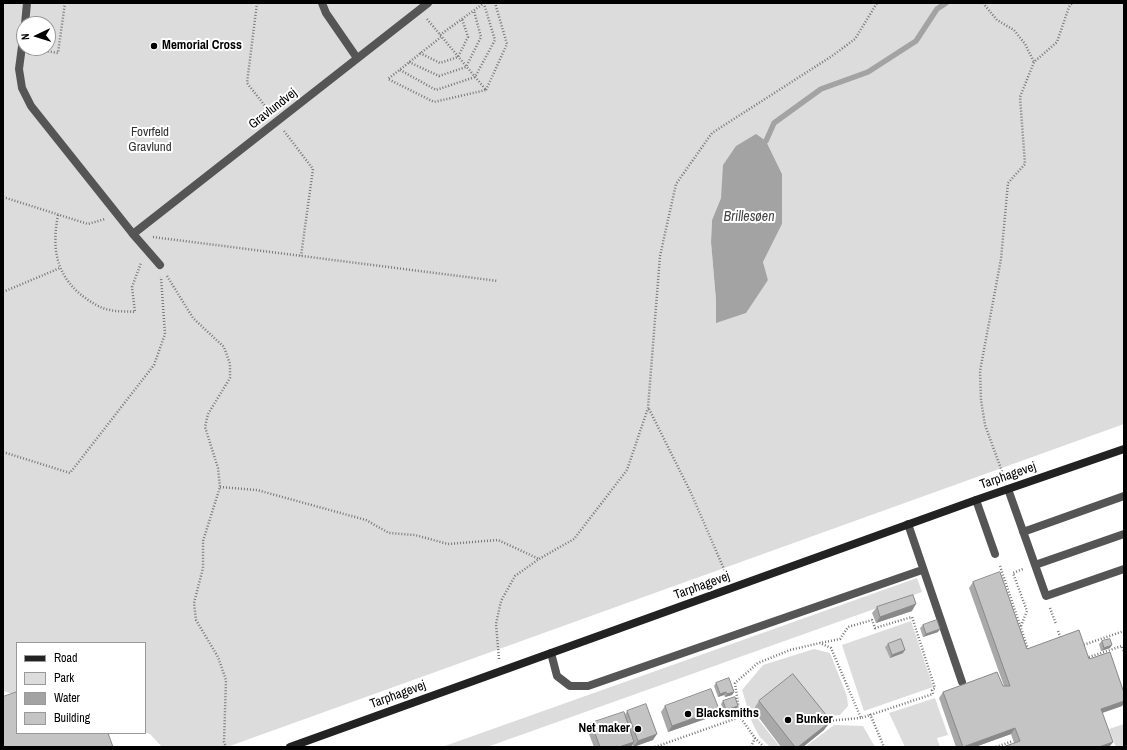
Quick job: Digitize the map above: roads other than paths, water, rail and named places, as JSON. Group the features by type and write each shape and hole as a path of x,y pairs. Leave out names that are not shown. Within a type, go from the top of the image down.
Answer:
{"main road":[{"name":"Tarphagevej","path":"290,747 908,524 1124,449"}],"street":[{"path":"26,16 27,3"},
{"path":"322,3 326,12 357,58"},
{"name":"Gravlundvej","path":"133,234 428,3"},
{"path":"21,56 20,69 22,88 31,106 117,215 160,265"},
{"path":"1008,489 1046,596 1124,569"},
{"path":"1023,532 1124,496"},
{"path":"976,500 995,554"},
{"path":"908,524 922,570 962,682"},
{"path":"1035,565 1124,534"},
{"path":"551,653 558,676 570,686 588,686 922,570"}],"water":[{"name":"Brillesøen","path":"756,134 766,141 782,174 782,224 763,262 768,280 746,313 716,323 716,300 711,242 712,220 721,198 723,165 736,146"}],"waterway":[{"path":"766,141 774,123 821,89 868,72 916,41 937,9 946,3"}],"place":[{"name":"Memorial Cross","path":"154,46"},
{"name":"Blacksmiths","path":"688,714"},
{"name":"Bunker","path":"788,720"},
{"name":"Net maker","path":"638,729"}],"park label":[{"name":"Fovrfeld Gravlund","path":"150,140"}]}
